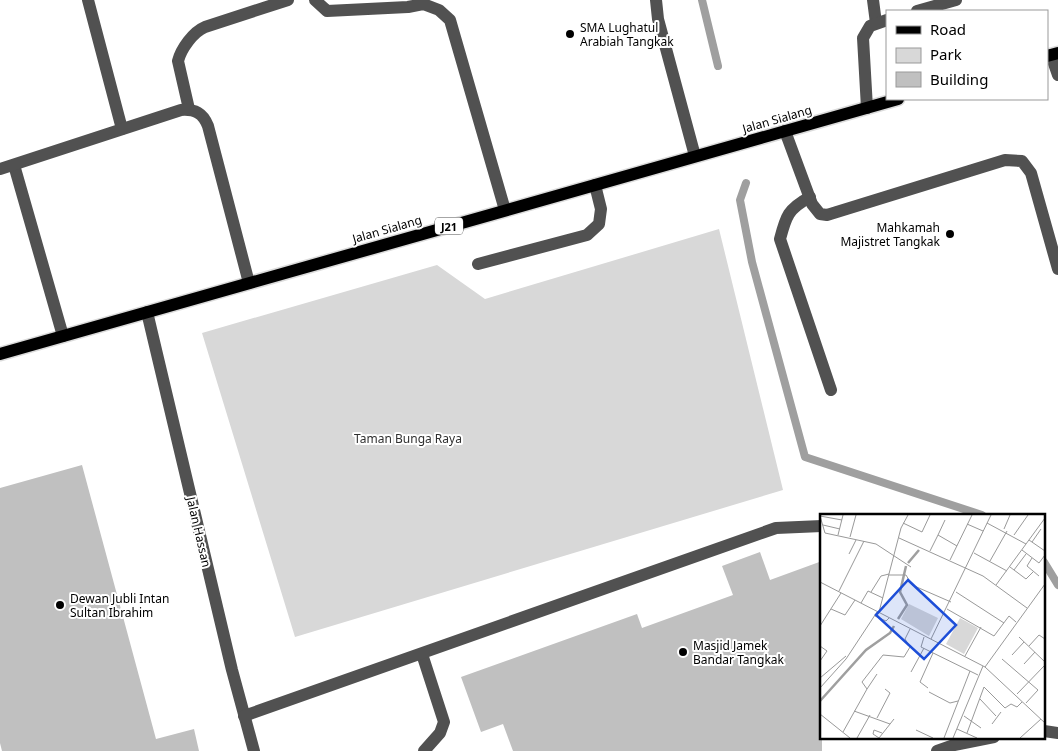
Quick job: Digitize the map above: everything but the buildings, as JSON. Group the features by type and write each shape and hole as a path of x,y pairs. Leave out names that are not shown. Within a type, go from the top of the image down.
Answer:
{"main road":[{"name":"Jalan Sialang","path":"0,354 894,100"}],"street":[{"path":"88,0 122,129"},
{"path":"249,283 208,126 205,118 190,109 178,62 180,55 195,34 205,27 288,0"},
{"path":"315,0 327,11 408,8 422,4 439,10 450,20 505,210"},
{"path":"656,0 658,19 695,156"},
{"path":"866,108 863,38 865,31 881,21 873,0"},
{"path":"920,10 956,0"},
{"path":"1052,55 1058,75"},
{"path":"0,169 190,109"},
{"path":"785,131 812,204 820,214 834,215 1005,160 1022,161 1031,173 1058,268"},
{"path":"14,164 63,336"},
{"path":"478,264 587,235 599,224 601,209 595,185"},
{"path":"810,197 794,206 785,218 780,239 831,390"},
{"name":"Jalan Hassan","path":"147,312 254,751"},
{"path":"244,716 776,528 820,526"},
{"path":"422,654 444,722 440,733 424,751"},
{"path":"937,751 953,741 984,738"}],"green space":[{"name":"Taman Bunga Raya","path":"719,229 783,490 295,637 202,333 437,265 485,299"}],"waterway":[{"path":"702,0 718,66"},
{"path":"746,183 740,200 752,262 805,457 979,514"},
{"path":"1046,565 1058,585"}],"place":[{"name":"SMA Lughatul Arabiah Tangkak","path":"570,34"},
{"name":"Mahkamah Majistret Tangkak","path":"950,234"},
{"name":"Dewan Jubli Intan Sultan Ibrahim","path":"60,605"},
{"name":"Masjid Jamek Bandar Tangkak","path":"683,652"}]}
